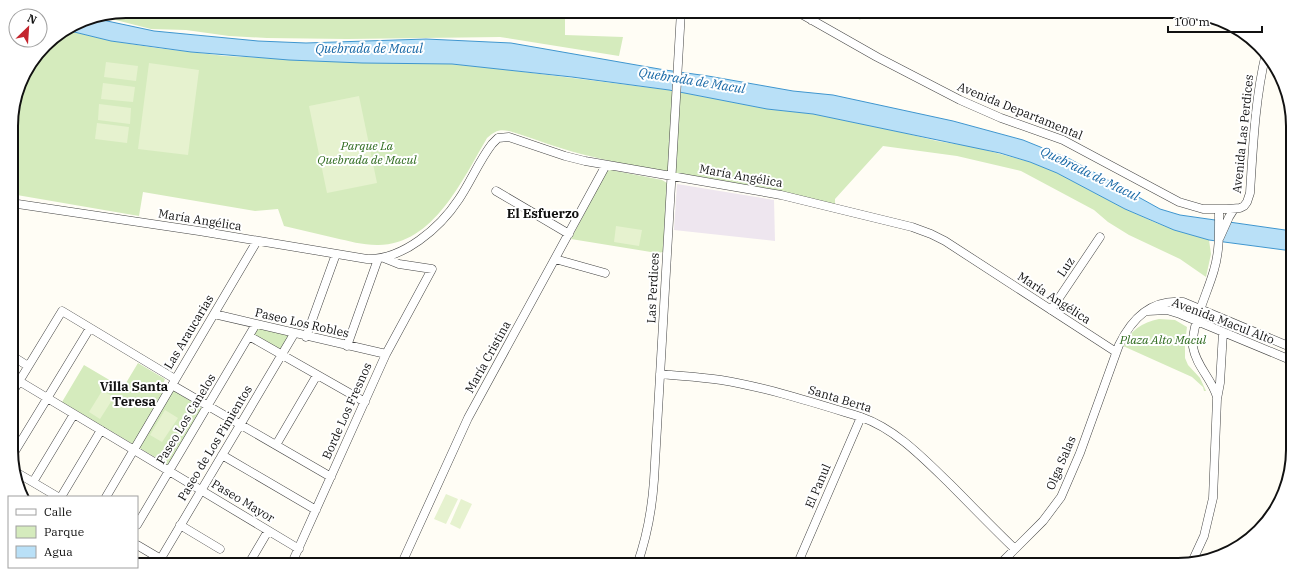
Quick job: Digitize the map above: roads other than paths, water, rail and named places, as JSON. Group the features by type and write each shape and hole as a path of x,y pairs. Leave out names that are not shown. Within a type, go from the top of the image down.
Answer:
{"street":[{"name":"Las Perdices","path":"639,558 646,535 653,494 681,18"},
{"name":"Avenida Departamental","path":"812,18 877,57 960,100 1000,118 1063,140 1179,202 1203,209 1219,209"},
{"name":"Avenida Las Perdices","path":"1219,209 1234,209 1244,206 1250,192 1261,76 1264,61"},
{"name":"María Angélica","path":"381,259 403,250 418,240 444,217 464,192 489,147 498,138 513,137 565,156 606,165 781,195 922,230 945,241 1116,352"},
{"name":"María Cristina","path":"404,558 468,418 606,165"},
{"path":"496,191 569,234"},
{"name":"María Angélica","path":"18,204 257,240 367,259 381,259 399,264 432,269"},
{"path":"1219,209 1223,220"},
{"path":"1217,399 1215,391 1194,353 1193,338 1214,271 1223,220 1234,209"},
{"name":"Luz","path":"1051,310 1100,237"},
{"name":"Las Araucarias","path":"107,496 257,240"},
{"path":"306,337 336,254"},
{"path":"347,346 381,259"},
{"path":"555,259 605,273"},
{"name":"Borde Los Fresnos","path":"294,558 386,354 432,269"},
{"name":"Avenida Macul Alto","path":"1116,352 1122,337 1129,327 1144,313 1156,304 1172,302 1183,302 1286,345"},
{"name":"Avenida Macul Alto","path":"1144,313 1155,310 1167,310 1180,314 1286,358"},
{"path":"19,382 62,311 208,405 331,477"},
{"name":"Paseo Los Robles","path":"214,314 306,337 386,354"},
{"name":"Paseo Los Canelos","path":"138,523 256,324"},
{"path":"18,446 90,328"},
{"path":"1194,557 1204,536 1213,498 1217,399 1220,383 1223,332"},
{"name":"Paseo de Los Pimientos","path":"161,558 294,334"},
{"path":"249,336 365,402"},
{"name":"Olga Salas","path":"1006,558 1043,521 1060,497 1080,453 1116,352"},
{"path":"18,360 28,366"},
{"name":"Santa Berta","path":"660,374 708,378 745,385 861,417 878,424 912,448 1015,549"},
{"path":"276,445 318,375"},
{"name":"Paseo Mayor","path":"19,382 298,549"},
{"path":"33,482 74,414"},
{"name":"El Panul","path":"800,558 861,417"},
{"path":"62,496 101,430"},
{"path":"222,455 316,510"},
{"path":"21,475 56,496"},
{"path":"180,525 220,549"},
{"path":"252,558 268,531"},
{"path":"138,546 154,558"}],"water":[{"name":"Quebrada de Macul","path":"105,21 154,31 258,41 306,43 426,39 511,43 793,91 833,95 953,121 1023,140 1070,159 1160,209 1180,215 1286,230 1286,250 1209,240 1174,230 1125,209 1057,173 1030,162 1000,153 813,114 767,109 669,90 572,77 452,64 362,63 289,60 191,52 111,41 73,32 85,26"}],"district":[{"name":"El Esfuerzo","path":"543,213"},
{"name":"Villa Santa Teresa","path":"134,394"}],"park label":[{"name":"Parque La Quebrada de Macul","path":"367,153"},
{"name":"Plaza Alto Macul","path":"1163,340"}]}
